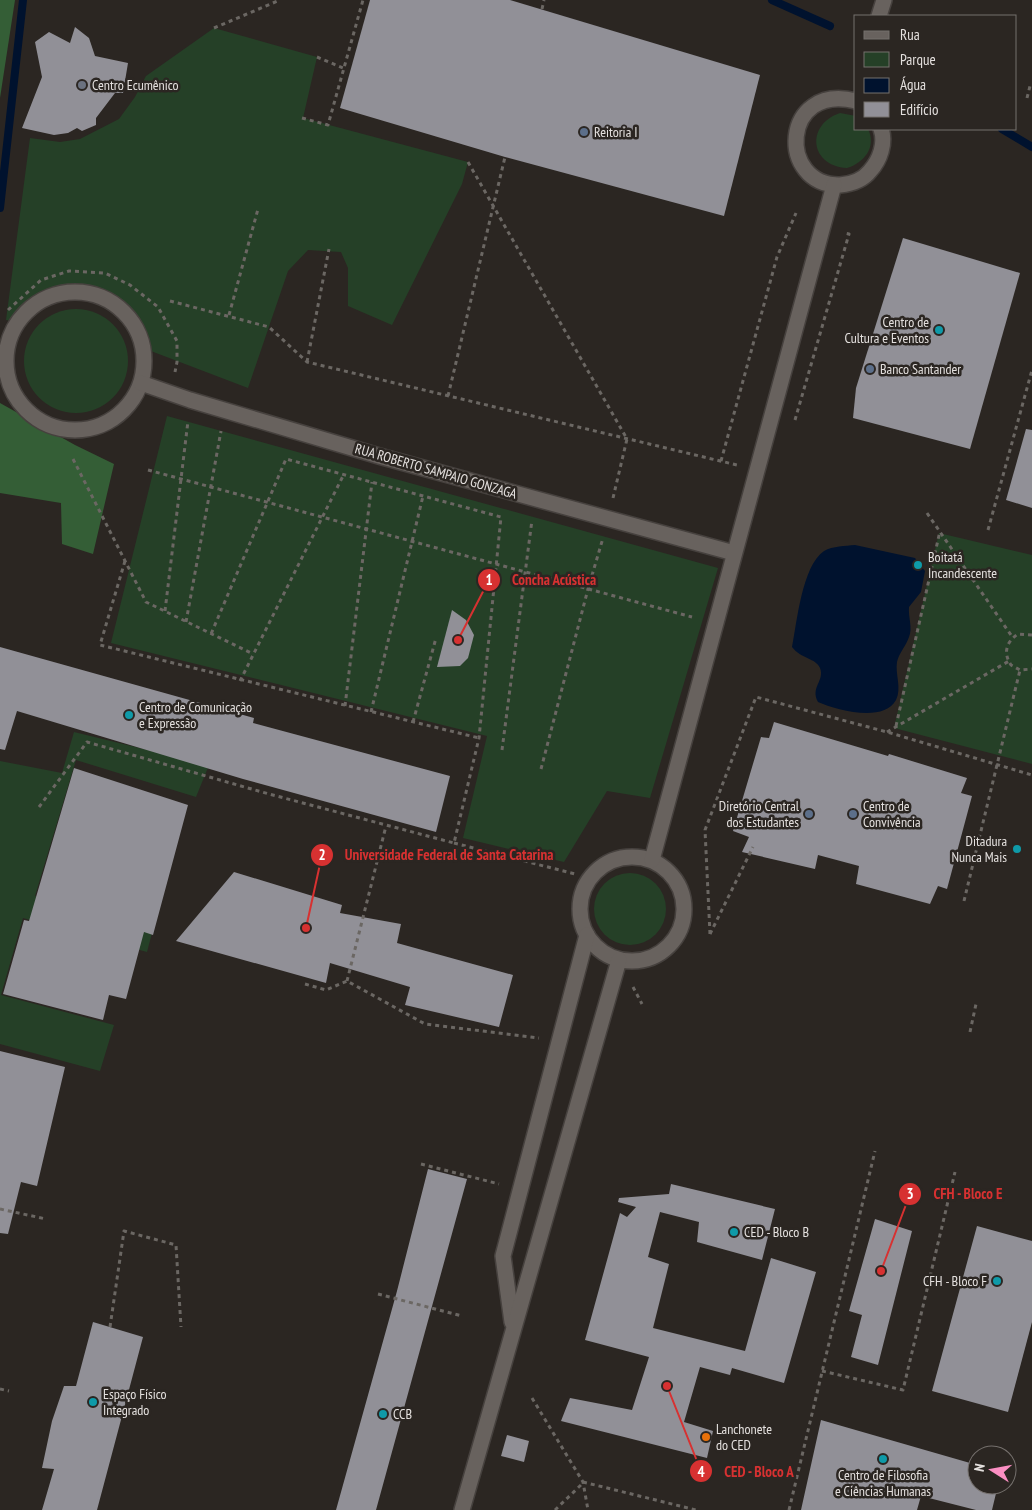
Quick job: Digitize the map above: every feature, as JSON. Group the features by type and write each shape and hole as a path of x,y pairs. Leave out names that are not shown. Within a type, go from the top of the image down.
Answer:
{"street":[{"path":"879,15 884,0"},
{"path":"854,100 840,97 824,99 810,108 800,121 795,137 797,154 804,168 817,179 834,185 853,182 870,172 878,160 882,146 880,130"},
{"path":"652,860 834,185"},
{"path":"81,291 109,300 131,320 143,348 141,383 133,398 119,414 101,425 80,430 58,428 38,420 22,406 11,387 6,366 4,343 17,322 35,304 56,294 81,291"},
{"name":"RUA ROBERTO SAMPAIO GONZAGA","path":"141,383 190,400 379,456 734,553"},
{"path":"634,856 652,860 665,868 676,880 683,895 684,911 681,927 674,940 663,952 635,962 619,960 600,951 587,935 580,910 581,897 588,880 600,867 616,858 634,856"},
{"path":"512,1328 503,1256 587,935"},
{"path":"462,1510 512,1328 619,960"}],"path":[{"path":"214,28 280,0"},
{"path":"302,118 328,125 363,0"},
{"path":"542,9 544,0"},
{"path":"317,56 343,68"},
{"path":"1027,98 1030,86"},
{"path":"448,396 505,157"},
{"path":"468,162 627,439 609,519 588,589 541,769"},
{"path":"229,315 258,209"},
{"path":"721,461 777,257 796,213"},
{"path":"792,429 849,234 844,233"},
{"path":"307,362 329,249"},
{"path":"8,310 41,280 69,271 105,273 130,285 158,308 178,341 177,362 167,392"},
{"path":"170,301 269,326 307,362 757,470"},
{"path":"988,530 1032,370"},
{"path":"165,611 190,400"},
{"path":"186,622 225,409"},
{"path":"73,459 146,602 253,654"},
{"path":"211,634 286,459 501,517 479,738 454,843"},
{"path":"148,470 692,617"},
{"path":"240,681 344,474"},
{"path":"345,706 372,482"},
{"path":"372,712 423,496"},
{"path":"502,750 535,499"},
{"path":"927,513 1013,638"},
{"path":"896,726 940,531"},
{"path":"125,561 100,645 240,681 479,738"},
{"path":"1032,633 1025,633 1013,638 1006,648 1008,661 1020,670 1032,669"},
{"path":"412,722 436,638"},
{"path":"887,732 1008,661"},
{"path":"964,901 1020,670"},
{"path":"753,847 710,934 705,830 756,697 887,732 1032,775"},
{"path":"40,807 87,742 386,826 575,874"},
{"path":"347,980 386,826"},
{"path":"305,984 326,990 347,980"},
{"path":"347,980 424,1024 539,1038"},
{"path":"970,1032 976,1004"},
{"path":"789,1510 875,1151"},
{"path":"421,1164 499,1184"},
{"path":"822,1371 903,1390 955,1172"},
{"path":"0,1210 46,1220"},
{"path":"110,1327 124,1232 176,1245 181,1327"},
{"path":"378,1294 462,1316"},
{"path":"0,1389 9,1391"},
{"path":"532,1398 583,1482 588,1510"},
{"path":"554,1510 583,1482"},
{"path":"583,1482 696,1510"}],"green space":[{"path":"0,0 15,0 0,98"},
{"path":"214,28 317,57 303,118 468,162 462,184 392,325 348,306 348,268 341,252 308,250 288,271 248,388 143,348 130,319 110,302 98,296 85,293 58,293 34,305 17,322 6,320 30,138 60,142 80,139 119,119 135,97 146,76"},
{"path":"840,113 854,116 854,130 868,130 871,142 870,148 863,158 853,166 847,168 835,166 825,160 819,153 816,144 817,135 821,126"},
{"path":"76,309 96,313 113,324 124,341 128,361 124,381 113,398 96,409 76,413 56,409 39,398 28,381 24,361 28,341 39,324 56,313"},
{"path":"0,403 75,445 114,464 93,554 62,544 61,503 0,493"},
{"path":"167,416 718,568 650,798 607,791 564,862 463,838 487,736 111,643"},
{"path":"939,533 1032,555 1032,764 894,728"},
{"path":"74,732 209,765 196,797 76,760 35,896 152,933 147,952 23,918 1,995 114,1025 100,1071 0,1044 0,761 62,773"},
{"path":"637,873 656,883 664,895 666,909 664,923 656,935 644,943 623,945 604,935 596,923 594,902 604,883 616,875"}],"water":[{"path":"855,545 915,558 925,571 921,592 909,607 910,634 897,662 898,695 890,707 871,713 847,711 818,702 816,688 821,677 820,668 815,662 792,647 802,595 810,569 824,551 839,546"}],"building":[{"name":"Reitoria I","path":"370,0 510,0 760,75 724,216 505,157 340,108"},
{"name":"Centro Ecumênico","path":"75,27 89,38 95,56 128,63 123,93 115,93 96,118 96,125 82,131 77,128 68,133 54,135 22,128 42,77 35,42 49,32 70,43"},
{"name":"Centro de Cultura e Eventos","path":"903,238 1020,273 970,449 853,418 856,388"},
{"path":"1026,429 1032,430 1032,508 1006,500"},
{"path":"452,610 466,620 474,635 468,658 460,666 437,667"},
{"path":"0,647 254,718 253,723 450,776 436,832 243,779 17,711 5,750 0,749"},
{"name":"Centro de Convivência","path":"774,722 967,778 961,793 972,796 947,889 938,886 930,904 856,884 859,866 818,855 815,869 742,852 749,837 733,831 761,737 769,738"},
{"path":"74,768 188,805 153,935 144,932 126,999 109,995 103,1020 3,994 24,920 29,921"},
{"path":"234,872 342,905 340,913 401,924 397,943 513,975 499,1027 405,1005 410,987 330,963 326,983 176,941"},
{"path":"0,1051 65,1067 37,1186 21,1182 8,1234 0,1233"},
{"path":"428,1169 467,1179 376,1510 336,1510 397,1291"},
{"path":"671,1184 775,1209 762,1260 697,1242 699,1222 660,1212 648,1257 669,1264 653,1328 745,1351 771,1258 816,1272 784,1383 732,1368 730,1375 700,1367 684,1422 713,1431 707,1458 561,1421 570,1398 632,1410 649,1357 585,1340 620,1213 627,1217 636,1207 618,1202 619,1198 669,1194"},
{"path":"875,1219 912,1231 878,1365 851,1357 862,1315 849,1311"},
{"name":"CFH - Bloco F","path":"977,1226 1032,1241 1032,1322 1008,1412 932,1391"},
{"name":"Espaço Físico Integrado","path":"93,1322 143,1337 97,1510 42,1510 54,1469 42,1468 52,1421 64,1386 76,1386"},
{"name":"Centro de Filosofia e Ciências Humanas","path":"821,1420 967,1462 967,1495 996,1495 992,1510 976,1510 921,1496 917,1510 801,1510"},
{"path":"507,1435 529,1441 524,1462 501,1456"}],"waterway":[{"path":"0,208 23,0"},
{"path":"772,0 830,26"},
{"path":"1004,130 1032,147"}],"place":[{"name":"Centro Ecumênico","path":"82,85"},
{"name":"Reitoria I","path":"584,132"},
{"name":"Centro de Cultura e Eventos","path":"939,330"},
{"name":"Banco Santander","path":"870,369"},
{"name":"Boitatá Incandescente","path":"918,565"},
{"name":"Concha Acústica","path":"458,640"},
{"name":"Centro de Comunicação e Expressão","path":"129,715"},
{"name":"Diretório Central dos Estudantes","path":"809,814"},
{"name":"Centro de Convivência","path":"853,814"},
{"name":"Ditadura Nunca Mais","path":"1017,849"},
{"name":"Universidade Federal de Santa Catarina","path":"306,928"},
{"name":"CED - Bloco B","path":"734,1232"},
{"name":"CFH - Bloco E","path":"881,1271"},
{"name":"CFH - Bloco F","path":"997,1281"},
{"name":"CED - Bloco A","path":"667,1386"},
{"name":"Espaço Físico Integrado","path":"93,1402"},
{"name":"CCB","path":"383,1414"},
{"name":"Lanchonete do CED","path":"706,1437"},
{"name":"Centro de Filosofia e Ciências Humanas","path":"883,1459"}]}
